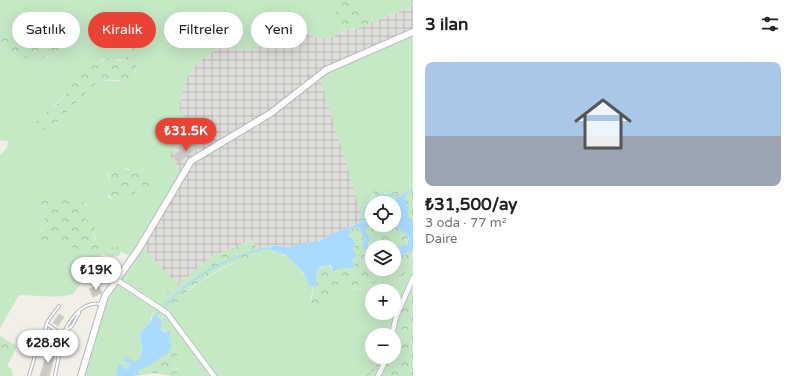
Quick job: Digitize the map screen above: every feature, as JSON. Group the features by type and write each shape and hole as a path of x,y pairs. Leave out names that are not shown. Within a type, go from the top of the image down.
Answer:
{"street":[{"path":"81,376 105,296 151,230 191,161 271,113 326,70 413,32"},
{"path":"394,328 396,317 413,278"},
{"path":"117,280 167,313 214,376"},
{"path":"378,376 384,364"}],"lane":[{"path":"64,332 72,318 89,304 102,304"},
{"path":"29,376 38,345 46,340 47,336 44,331 47,324 59,306"},
{"path":"55,376 59,355 57,344 58,337 72,326 79,313"},
{"path":"47,324 61,334"},
{"path":"47,336 53,334 58,337"},
{"path":"46,340 50,346 57,344"}],"path":[{"path":"367,376 378,364"}],"shaded area":[{"path":"413,5 413,32 319,75 362,215 360,222 319,241 290,247 275,245 257,250 252,240 212,256 178,285 141,246 168,154 180,145 180,102 186,79 197,63 218,48 234,50 243,48 251,44 251,48 307,48 307,33 315,37 342,33 346,29 353,30"}],"green space":[{"path":"0,0 323,0 336,11 341,26 346,29 329,38 322,38 307,33 307,12 251,12 251,48 257,48 239,50 227,48 243,48 243,12 164,12 164,48 218,48 197,63 186,79 180,102 180,110 191,127 181,136 180,145 169,154 182,174 141,246 178,285 160,301 152,313 150,323 139,335 142,348 139,358 136,362 130,361 125,356 125,361 130,364 128,369 123,368 123,365 120,363 117,376 81,376 100,309 134,257 121,252 120,248 105,248 98,242 86,219 87,205 82,201 68,201 59,198 54,201 42,200 38,212 44,217 47,224 45,228 40,230 40,242 50,247 54,243 60,244 65,252 70,243 89,257 102,254 73,294 53,297 19,295 0,328 0,155 7,148 8,141 0,140 0,46 6,49 11,55 46,58 64,48 80,48 80,12 12,12 12,31 0,24","holes":["132,48 137,61 135,74 121,81 100,81 89,89 60,119 42,128 31,129 68,92 84,66 91,63 99,63 103,59 124,60","122,167 134,171 145,169 145,194 142,190 139,191 123,202 111,199 108,196 110,184 107,173"]},
{"path":"323,0 354,0 373,18 367,25 354,29 344,28 340,24 334,10"},
{"path":"354,0 410,0 413,5 370,24 373,18"},
{"path":"0,24 12,31 12,48 64,48 51,55 34,59 11,55 6,49 0,46"},
{"path":"413,32 413,184 398,191 388,193 379,190 375,186 372,196 365,196 365,205 359,207 319,75"},
{"path":"132,48 137,49 139,54 133,80 101,81 94,85 50,127 42,131 33,131 31,129 42,115 55,106 68,92 84,66 91,63 99,63 108,58 120,61 124,60"},
{"path":"117,165 128,170 148,170 153,182 150,196 146,196 140,190 119,203 114,201 108,194 110,184 108,170 110,167"},
{"path":"371,178 373,178 376,185 384,193 395,192 413,184 413,220 408,216 408,207 405,199 406,195 404,193 399,196 373,196 374,194 370,186"},
{"path":"59,198 68,201 80,200 85,203 87,208 86,219 95,228 93,234 95,239 105,248 119,247 121,252 119,256 112,257 102,254 92,258 73,248 70,243 69,249 65,252 60,244 54,243 49,248 39,244 39,232 45,228 47,224 44,217 36,209 39,206 40,200 54,201"},
{"path":"365,204 365,220 360,222 362,215 359,207"},
{"path":"360,228 364,240 365,276 401,276 401,253 405,256 407,252 413,251 405,275 395,279 365,284 365,288 362,290 354,288 342,290 316,306 310,304 313,293 312,287 318,287 316,284 317,270 328,265 335,273 337,269 344,266 349,269 354,268 353,250 355,244 354,240 349,236 351,229"},
{"path":"401,230 408,236 407,245 401,245 401,240 370,239 366,232 401,232"},
{"path":"253,240 257,250 267,248 286,255 263,253 228,265 211,274 191,288 161,318 152,317 154,309 166,294 212,256"},
{"path":"263,253 282,254 294,262 313,289 310,300 328,299 338,292 349,288 362,290 365,288 365,320 398,320 395,328 365,328 365,364 384,364 378,376 171,376 178,370 173,360 179,347 171,346 170,341 172,338 167,337 171,332 164,331 160,327 163,316 177,301 196,285 227,266"},
{"path":"413,254 413,282 401,312 401,284 372,284 377,281 405,275"},
{"path":"413,282 413,376 378,376 384,364 401,364 401,328 393,328 397,320 401,320 401,310"},
{"path":"0,336 17,346 10,360 0,357"},
{"path":"171,346 179,347 181,350 173,360 178,372 171,376 155,373 134,376 143,368 164,355"},
{"path":"0,357 10,360 7,366 11,369 13,376 0,376"}],"water":[{"path":"404,193 406,195 405,199 408,207 408,216 413,220 413,251 407,252 404,256 401,255 401,246 403,244 407,245 409,237 401,231 401,196 400,196"},
{"path":"365,221 365,232 366,232 370,239 365,240 364,250 362,245 364,240 360,228 351,229 349,236 354,240 355,244 353,250 356,255 353,260 354,268 350,269 344,267 337,269 334,273 331,265 322,266 317,270 316,284 318,287 312,287 309,285 303,272 286,255 267,248 275,245 290,247 302,243 319,241 329,235"},
{"path":"153,316 161,318 161,329 164,332 170,331 170,335 167,337 172,337 170,341 170,350 166,355 140,370 134,376 117,376 118,364 122,364 123,368 128,369 130,364 124,360 125,356 135,362 140,357 142,346 139,335 150,323"}],"building":[{"path":"193,140 198,147 178,163 173,156"},
{"path":"98,285 102,293 93,297 89,289"},
{"path":"59,314 64,317 58,326 53,323"},
{"path":"48,350 56,352 49,376 40,376"}],"waterway":[{"path":"406,194 413,190"},
{"path":"380,196 398,196"},
{"path":"360,222 365,208"},
{"path":"156,316 179,292 206,272 235,258 267,248"}]}
